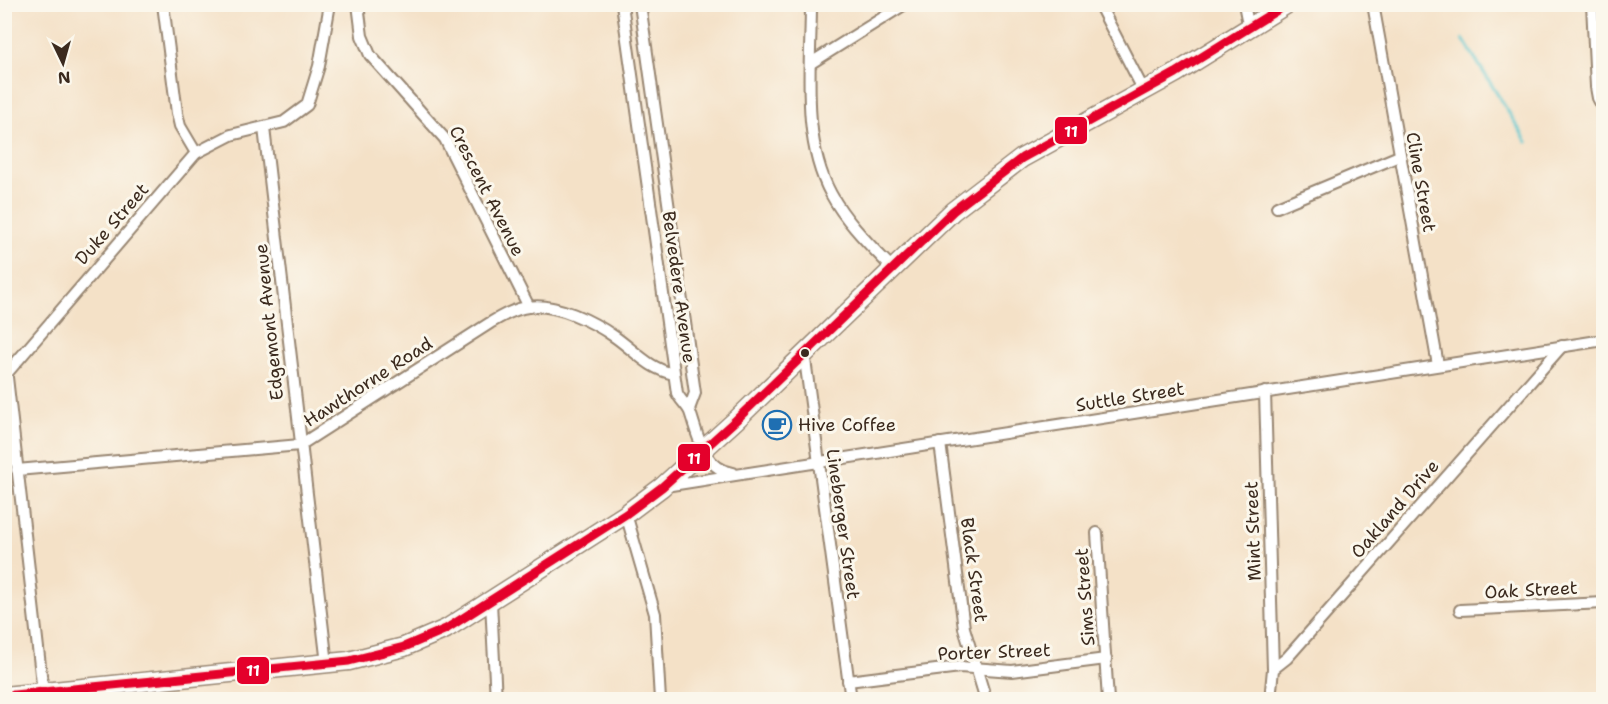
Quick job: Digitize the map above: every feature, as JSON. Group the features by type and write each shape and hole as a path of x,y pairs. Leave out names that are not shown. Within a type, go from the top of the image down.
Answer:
{"main road":[{"path":"4,696 327,663 404,648 446,629 626,514 662,487 953,211 1022,158 1144,91 1250,29 1287,4"}],"street":[{"path":"163,4 177,113 180,126 196,153"},
{"path":"264,128 293,117 307,105 318,66 330,4"},
{"name":"Crescent Avenue","path":"358,4 362,36 370,55 445,139 529,307"},
{"name":"Belvedere Avenue","path":"622,4 674,374 678,396 689,409 703,450"},
{"name":"Belvedere Avenue","path":"640,4 695,393 689,409"},
{"path":"811,4 813,136 824,181 844,213 892,268"},
{"path":"811,63 905,4"},
{"path":"1099,4 1144,91"},
{"path":"1244,4 1250,29"},
{"name":"Cline Street","path":"1373,4 1438,365"},
{"path":"1592,4 1596,87 1598,98 1604,109"},
{"name":"Duke Street","path":"7,373 196,153 221,139 264,128"},
{"name":"Edgemont Avenue","path":"264,128 327,663"},
{"path":"1277,207 1399,156"},
{"path":"645,166 663,164"},
{"name":"Hawthorne Road","path":"17,470 300,446 490,322 507,313 529,307 555,309 600,327 647,363 674,374"},
{"name":"Suttle Street","path":"662,487 1604,340"},
{"name":"Oakland Drive","path":"1273,669 1287,658 1562,346"},
{"path":"4,351 43,692"},
{"name":"Lineberger Street","path":"804,352 851,699"},
{"name":"Mint Street","path":"1265,392 1273,669"},
{"name":"Black Street","path":"940,443 964,628 986,699"},
{"path":"703,450 721,470 742,474"},
{"path":"626,514 655,614 660,699"},
{"name":"Sims Street","path":"1097,533 1108,699"},
{"path":"491,602 496,699"},
{"name":"Oak Street","path":"1460,610 1604,603"},
{"name":"Porter Street","path":"848,681 960,668 1012,671 1106,659"},
{"path":"1270,699 1273,669"}],"waterway":[{"path":"1463,39 1527,142"}],"transit line":[{"name":"11","path":"4,696 349,661 404,647 446,629 626,514 662,487 736,420 953,211 1022,158 1176,73 1287,4"}],"place":[{"name":"Hive Coffee","path":"777,425"}]}
